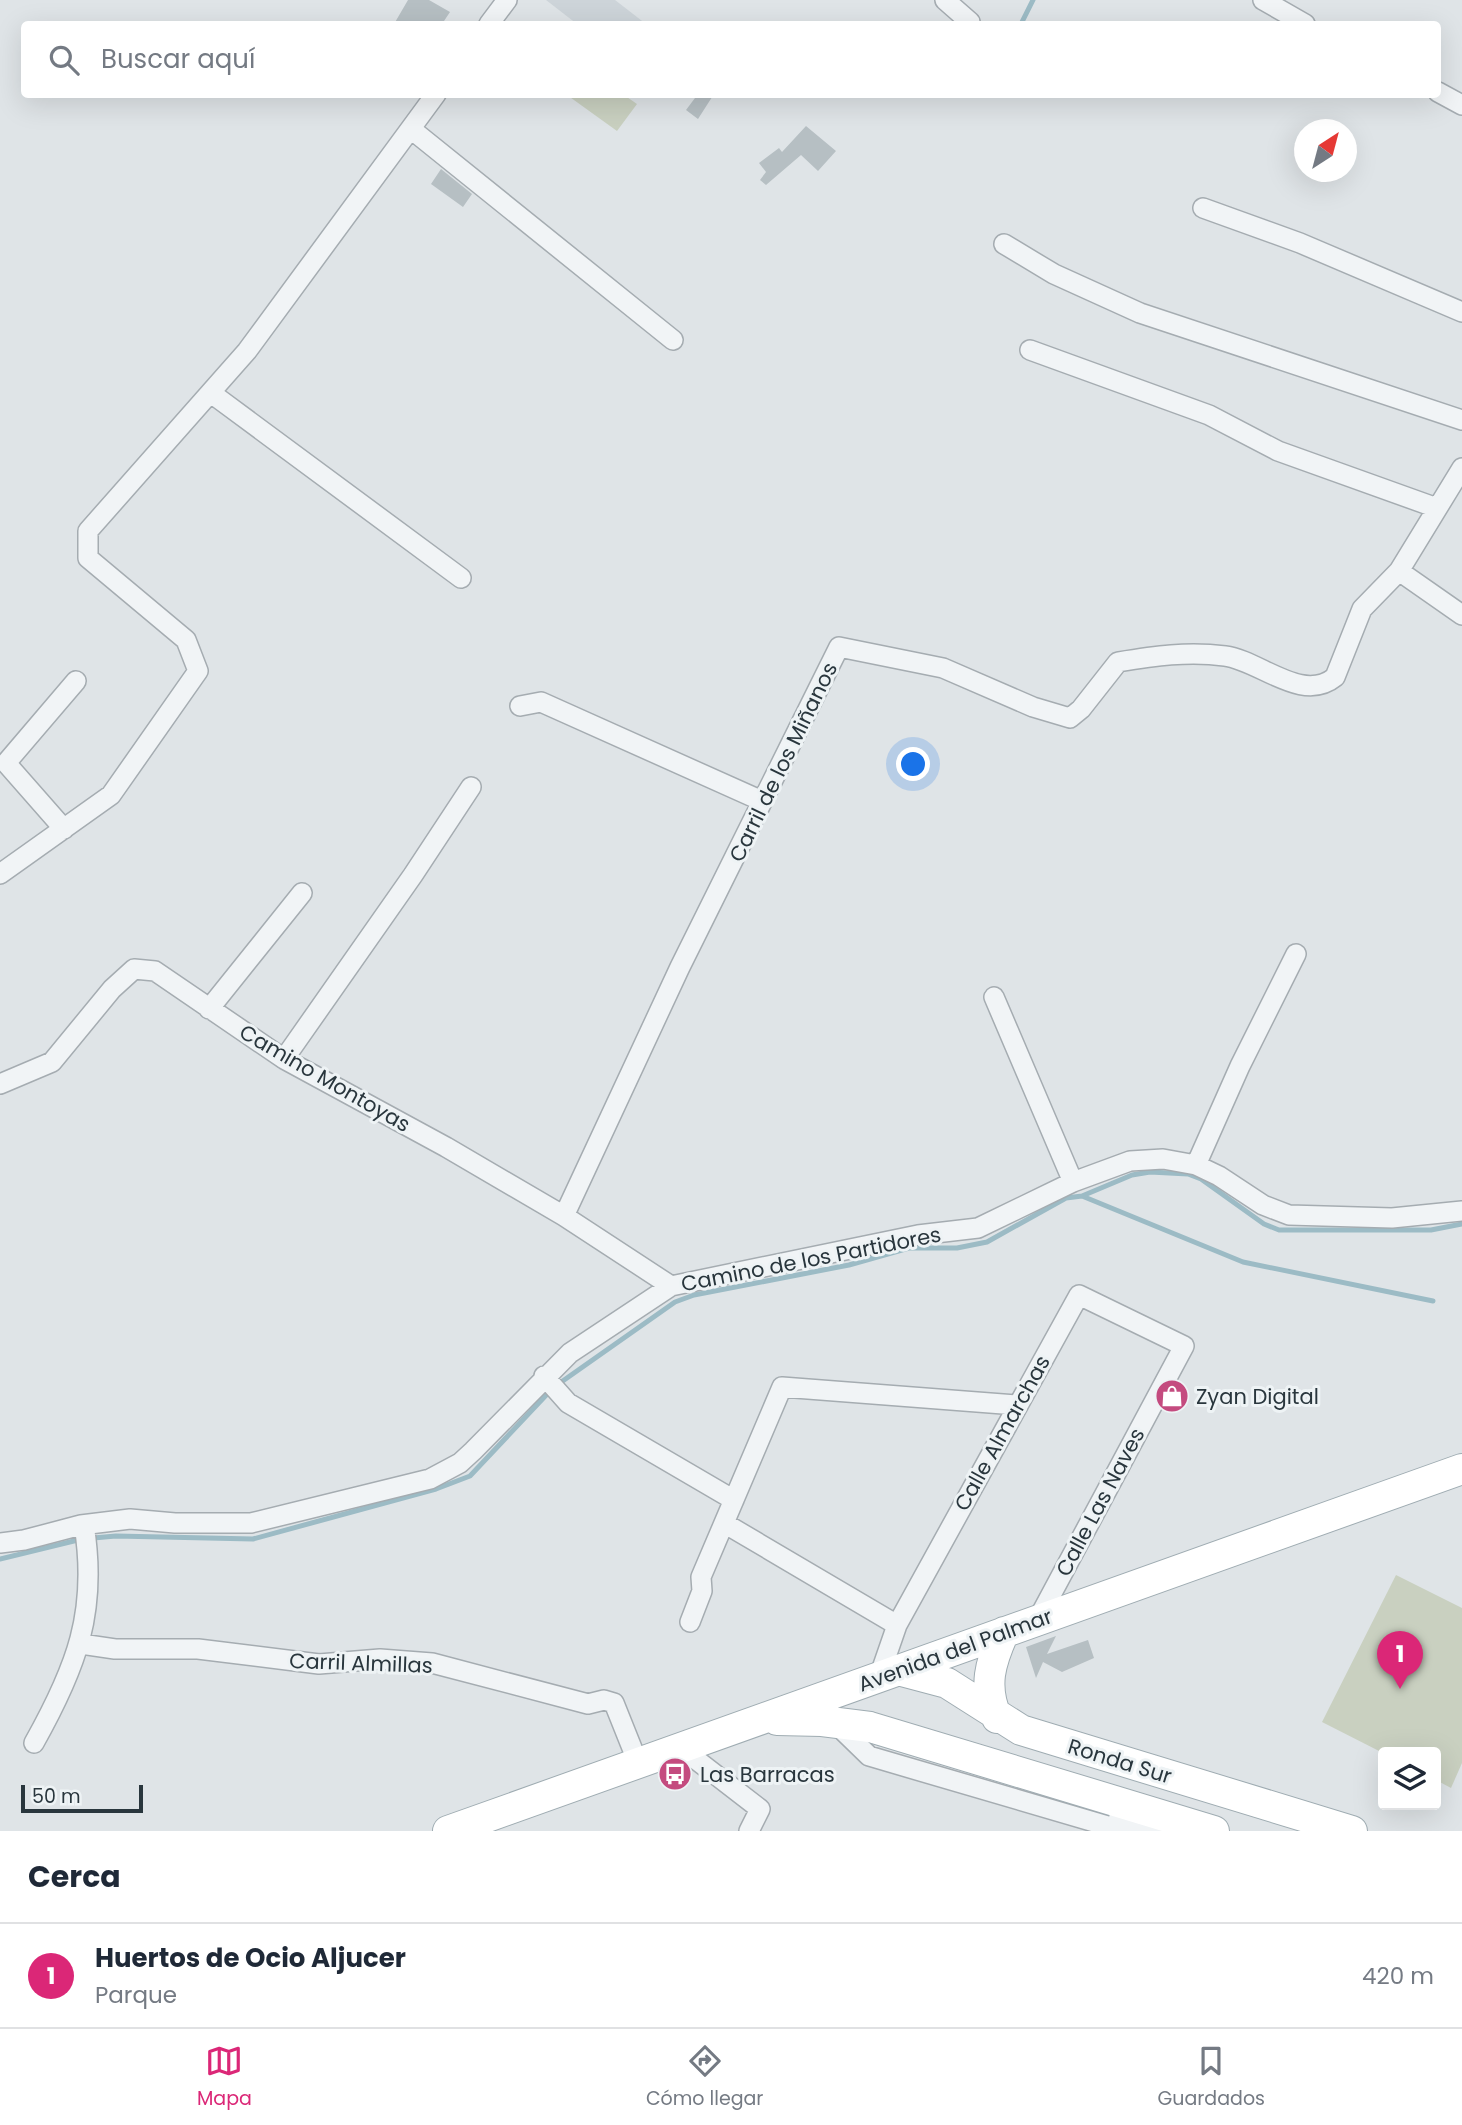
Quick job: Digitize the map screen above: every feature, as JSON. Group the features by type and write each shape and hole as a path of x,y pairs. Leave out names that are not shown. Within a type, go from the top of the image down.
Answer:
{"main road":[{"name":"Avenida del Palmar","path":"448,1831 1462,1469"},
{"path":"997,1718 991,1704 988,1681 991,1661 1004,1632"},
{"name":"Ronda Sur","path":"889,1674 947,1683 997,1718 1021,1730 1352,1831"},
{"name":"Ronda Sur","path":"756,1721 834,1722 882,1730 1214,1831"},
{"path":"1009,1769 998,1752 1002,1742 1010,1739 1095,1763 1127,1763"}],"street":[{"path":"491,21 507,0"},
{"path":"945,0 969,21"},
{"path":"1263,0 1300,21"},
{"path":"1441,94 1462,105"},
{"path":"0,874 111,795 198,671 186,640 88,558 88,531 247,352 433,98"},
{"path":"411,129 673,340"},
{"path":"1203,208 1300,243 1462,312"},
{"path":"1004,244 1054,274 1140,313 1462,420"},
{"path":"1030,350 1209,415 1278,451 1437,508"},
{"path":"211,393 461,578"},
{"path":"1462,468 1399,571 1462,615"},
{"name":"Carril de los Miñanos","path":"564,1216 672,984 839,647 943,668 1032,707 1070,718 1081,709 1118,662 1167,653 1227,656 1297,684 1313,687 1327,684 1335,677 1362,609 1399,571"},
{"path":"64,828 6,763 76,681"},
{"path":"520,706 541,702 762,801"},
{"path":"284,1059 471,787"},
{"path":"209,1009 302,893"},
{"path":"1196,1165 1240,1066 1296,954"},
{"name":"Camino Montoyas","path":"0,1084 52,1062 112,989 134,969 155,971 284,1059 446,1147 564,1216 671,1286"},
{"path":"994,997 1073,1182"},
{"name":"Camino de los Partidores","path":"0,1542 24,1540 84,1525 130,1519 251,1523 430,1479 460,1463 544,1376 570,1353 671,1286 918,1235 978,1228 1073,1182 1130,1161 1163,1159 1196,1165 1219,1175 1263,1205 1289,1215 1392,1218 1462,1211"},
{"name":"Calle Almarchas","path":"889,1674 897,1625 1079,1296 1184,1346"},
{"name":"Calle Las Naves","path":"1037,1621 1184,1346"},
{"path":"544,1376 568,1403 734,1500"},
{"path":"690,1622 702,1591 701,1577 782,1387 1017,1405"},
{"path":"724,1523 897,1625"},
{"path":"34,1743 63,1691 81,1644 89,1557 84,1525"},
{"name":"Carril Almillas","path":"81,1644 115,1649 198,1649 319,1664 380,1659 432,1663 588,1704 604,1700 614,1703 638,1763"},
{"path":"834,1722 869,1756 1125,1831"},
{"path":"681,1748 760,1809 749,1831"},
{"path":"1049,1781 1147,1830"}],"shaded area":[{"path":"546,0 615,0 642,21 573,21"}],"green space":[{"path":"571,98 628,98 637,104 617,131"},
{"path":"1396,1575 1462,1608 1462,1763 1451,1788 1441,1783 1441,1747 1378,1747 1378,1750 1322,1722"}],"building":[{"path":"408,0 429,0 450,12 444,21 396,21"},
{"path":"695,98 711,98 698,119 686,110"},
{"path":"806,126 836,151 818,171 801,155 766,185 760,180 766,172 759,163 779,148 782,152"},
{"path":"441,169 472,194 463,207 431,184"},
{"path":"1056,1636 1047,1654 1088,1640 1094,1658 1062,1672 1043,1662 1036,1678 1026,1647"}],"waterway":[{"path":"1022,21 1033,0"},
{"path":"557,1385 675,1302 694,1295 849,1265 909,1248 957,1248 987,1242 1066,1198 1082,1196 1132,1175 1150,1172 1188,1174 1201,1179 1264,1224 1279,1230 1431,1230 1462,1224"},
{"path":"1082,1196 1243,1262 1433,1301"},
{"path":"0,1559 82,1539 116,1536 253,1539 436,1489 470,1476 550,1391"}],"place":[{"name":"Zyan Digital","path":"1172,1396"},
{"name":"Huertos de Ocio Aljucer","path":"1400,1689"},
{"name":"Las Barracas","path":"675,1774"}]}
